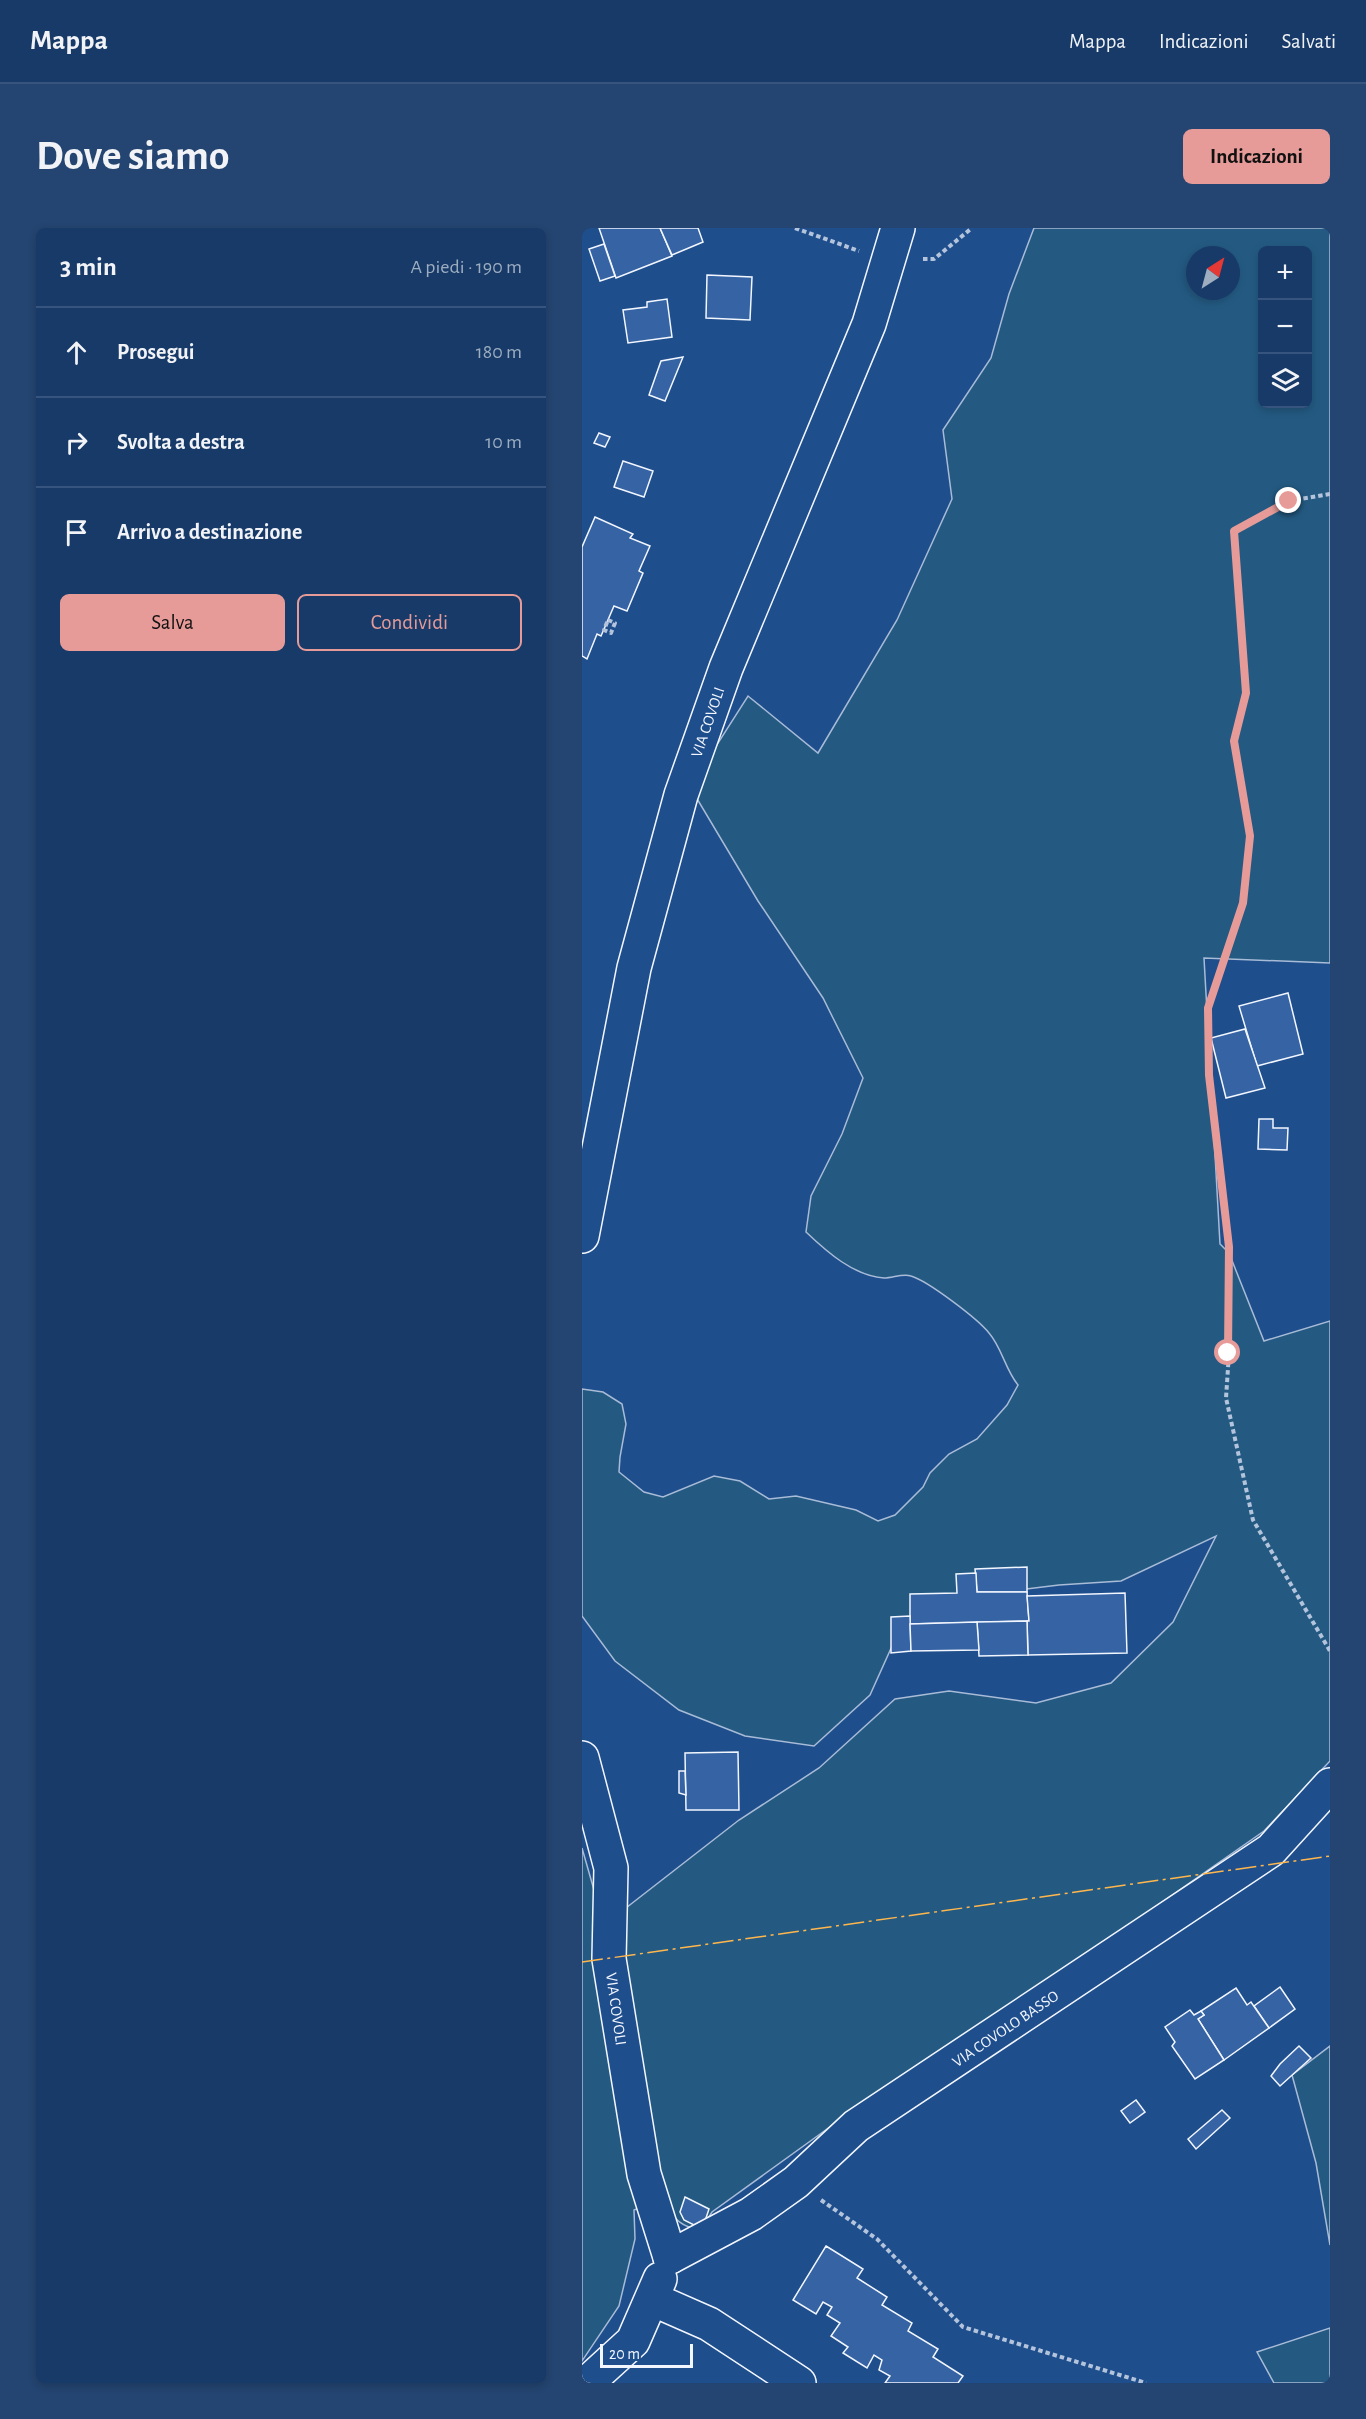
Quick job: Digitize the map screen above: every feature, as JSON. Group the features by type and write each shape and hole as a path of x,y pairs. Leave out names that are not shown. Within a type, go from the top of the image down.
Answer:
{"street":[{"name":"VIA COVOLI","path":"582,1236 634,968 681,795 726,668 868,324 898,228"},
{"name":"VIA COVOLI","path":"582,1758 611,1868 609,1959 644,2174 670,2257"},
{"name":"VIA COVOLO BASSO","path":"670,2257 751,2214 796,2182 856,2126 1271,1850 1330,1785"},
{"path":"587,2383 633,2341 670,2257"},
{"path":"652,2299 709,2324 799,2383"}],"path":[{"path":"795,228 887,259 934,259 972,228"},
{"path":"1330,494 1289,501 1234,531 1246,693 1234,741 1250,836 1243,903 1208,1008 1209,1075 1229,1247 1226,1398 1253,1520 1330,1651"},
{"path":"796,2182 878,2239 963,2327 1146,2383"}],"shaded area":[{"path":"1034,228 1330,228 1330,963 1204,958 1220,1244 1229,1253 1264,1341 1330,1321 1330,1761 1264,1831 1029,1995 859,2106 712,2212 705,2223 695,2229 678,2221 667,2197 634,2210 635,2239 619,2306 582,2361 582,1848 604,1925 739,1820 819,1768 895,1699 949,1691 1036,1703 1111,1683 1173,1622 1216,1536 1121,1581 1059,1585 935,1600 893,1644 870,1695 814,1746 745,1736 679,1710 615,1661 582,1616 582,1389 603,1392 622,1404 626,1424 619,1472 644,1492 663,1497 714,1476 740,1481 769,1499 796,1496 856,1510 878,1521 895,1515 923,1487 930,1473 949,1454 977,1439 1007,1405 1018,1385 989,1333 952,1301 911,1276 884,1278 862,1273 832,1255 806,1232 811,1196 842,1134 863,1078 823,998 758,901 690,787 748,696 818,753 897,620 952,499 943,430 991,358 1009,294"},
{"path":"1330,2046 1330,2245 1316,2163 1292,2075"},
{"path":"1330,2328 1330,2383 1274,2383 1257,2352"}],"building":[{"path":"599,228 660,228 672,256 616,278"},
{"path":"660,228 698,228 703,242 672,255"},
{"path":"604,244 615,276 600,281 589,249"},
{"path":"707,275 752,277 750,320 706,318"},
{"path":"667,299 672,337 628,343 623,310 647,307 647,302"},
{"path":"683,357 665,401 649,395 661,361"},
{"path":"599,433 610,437 605,447 594,443"},
{"path":"623,461 653,471 644,497 614,487"},
{"path":"595,517 633,534 630,538 650,546 639,571 643,573 627,611 614,606 601,636 597,634 587,659 582,656 582,547"},
{"path":"1288,993 1303,1054 1257,1066 1239,1006"},
{"path":"1245,1029 1265,1088 1226,1098 1211,1038"},
{"path":"1259,1119 1273,1119 1273,1128 1288,1128 1287,1150 1258,1149"},
{"path":"1027,1567 1027,1592 977,1592 975,1569"},
{"path":"976,1573 977,1592 1027,1592 1029,1621 910,1624 910,1594 957,1593 956,1574"},
{"path":"1125,1593 1127,1653 1028,1655 1027,1596"},
{"path":"910,1616 911,1651 891,1653 891,1617"},
{"path":"1027,1621 1028,1655 979,1656 977,1622"},
{"path":"977,1622 979,1650 911,1651 910,1624"},
{"path":"738,1752 739,1810 686,1810 685,1753"},
{"path":"679,1771 685,1771 686,1795 679,1793"},
{"path":"1280,1987 1295,2009 1269,2028 1254,2006"},
{"path":"1236,1988 1247,2005 1251,2002 1269,2028 1224,2060 1198,2019 1204,2015 1201,2011"},
{"path":"1190,2010 1194,2015 1201,2011 1204,2015 1198,2019 1224,2060 1195,2079 1172,2046 1175,2042 1165,2027"},
{"path":"1299,2046 1311,2058 1280,2086 1271,2076"},
{"path":"1136,2100 1145,2112 1130,2123 1121,2111"},
{"path":"1222,2110 1230,2118 1196,2149 1188,2139"},
{"path":"685,2197 709,2209 704,2224 696,2226 684,2220 680,2212"},
{"path":"826,2246 863,2269 857,2278 887,2297 882,2305 912,2323 908,2331 938,2349 933,2357 963,2376 958,2383 885,2383 890,2376 879,2370 882,2360 874,2355 867,2368 843,2353 848,2347 831,2336 840,2323 827,2315 832,2307 823,2302 816,2314 793,2300"}],"power":[{"path":"582,1962 1330,1856"}],"route":[{"path":"1228,1353 1229,1247 1209,1075 1208,1008 1243,903 1250,836 1234,741 1246,693 1234,531 1289,501"}]}
